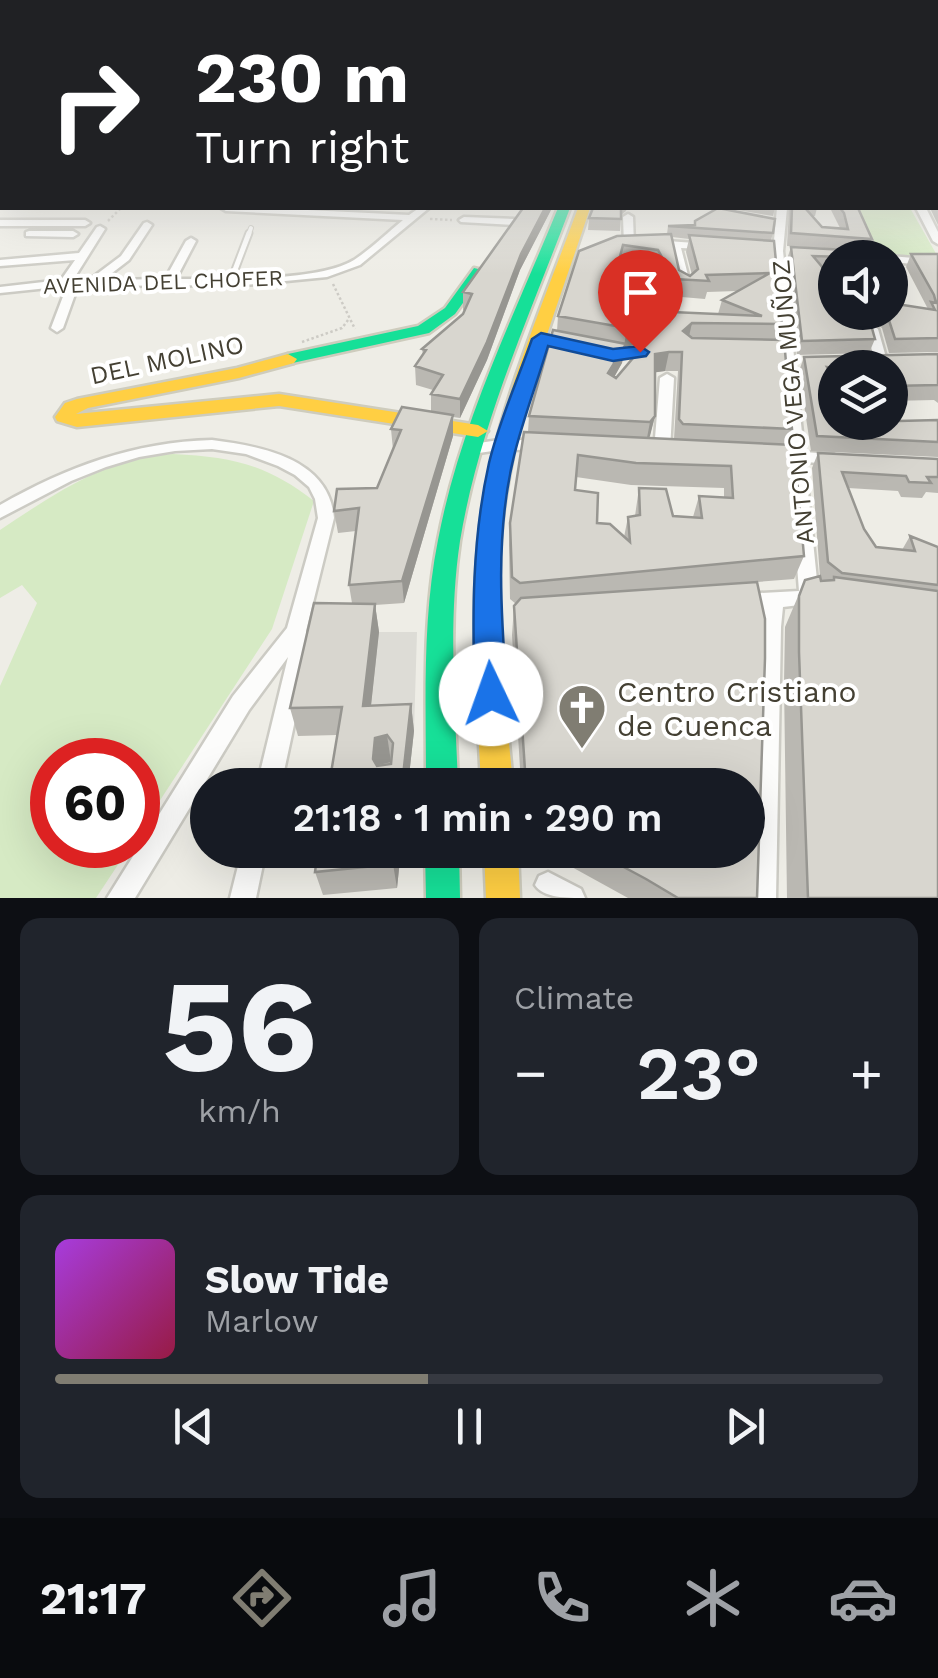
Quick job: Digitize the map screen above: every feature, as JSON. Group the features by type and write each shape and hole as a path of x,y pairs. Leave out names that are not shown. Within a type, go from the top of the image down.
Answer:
{"main road":[{"path":"442,768 442,617 454,513 475,440 563,210"},
{"path":"496,768 487,561 492,516 506,444 549,341 584,210"},
{"name":"DEL MOLINO","path":"475,440 329,405 279,400 77,421 66,414 84,403 239,373 317,351 423,330 439,322 518,214"},
{"path":"442,868 443,898"},
{"path":"502,868 503,898"}],"street":[{"path":"283,210 410,218"},
{"name":"AVENIDA DEL CHOFER","path":"0,290 93,282 230,283 328,274 356,263 421,210"},
{"name":"ANTONIO VEGA MUÑOZ","path":"782,210 774,251 789,357 809,596"},
{"path":"922,210 938,241"},
{"path":"464,220 518,214"},
{"path":"628,217 629,244"},
{"path":"763,222 780,224"},
{"path":"0,223 85,223"},
{"path":"93,282 124,258 147,225"},
{"path":"58,328 70,283 100,229"},
{"path":"0,233 74,234"},
{"path":"168,283 191,241"},
{"path":"675,244 685,287"},
{"path":"611,246 713,246"},
{"path":"774,251 796,252"},
{"path":"0,263 82,256"},
{"path":"908,260 938,262"},
{"path":"662,450 667,378"},
{"path":"475,440 551,446"},
{"path":"0,512 41,487 82,470 152,451 212,446 266,454 306,474 326,504 326,518 296,630 298,660 273,768"},
{"path":"643,450 679,451"},
{"path":"767,455 842,460"},
{"path":"718,603 809,596 846,601"},
{"path":"763,898 775,600"},
{"path":"120,898 241,704 296,630"},
{"path":"243,898 250,868"},
{"path":"548,885 572,898"}],"lane":[{"path":"862,224 869,240"},
{"path":"230,283 250,228"}],"path":[{"path":"100,229 120,210"},
{"path":"410,218 464,220"},
{"path":"328,274 355,330 379,340"},
{"path":"317,351 302,342 342,328 349,319"}],"green space":[{"path":"857,210 911,210 938,257 908,256 908,240 871,240"},
{"path":"148,457 213,457 248,465 280,478 314,501 272,629 160,800 160,738 30,738 30,868 116,868 96,898 0,898 0,686 37,603 22,585 0,598 0,530 82,480"}],"shaded area":[{"path":"379,632 417,632 414,731 368,734"}],"building":[{"path":"522,210 544,210 521,254 460,399 431,394 443,375 415,366 426,350 422,349 463,314 472,294 463,292"},
{"path":"592,210 621,210 621,219 589,218"},
{"path":"714,210 775,219 773,233 668,226 695,225 695,221"},
{"path":"792,210 807,210 822,227 848,229 842,210 859,210 872,239 791,233"},
{"path":"671,234 679,270 690,276 698,269 689,235 774,241 782,324 692,323 683,331 692,338 784,340 792,429 683,424 679,419 682,352 655,354 655,416 650,422 529,416 553,330 626,344 608,373 616,378 672,312 762,316 722,300 770,273 706,275 709,281 674,279 658,250 623,245 608,302 646,308 636,326 627,328 558,316 579,251 617,236"},
{"path":"791,247 818,248 818,256 813,256 818,262 818,330 872,330 875,339 802,341"},
{"path":"911,254 938,254 938,338 895,339 892,330 908,330 908,306 935,310 931,302 936,303"},
{"path":"938,354 938,385 908,386 908,355"},
{"path":"804,357 818,357 818,436 817,436"},
{"path":"402,407 453,415 402,581 349,585 359,508 334,511 337,489 377,488 401,430 391,429"},
{"path":"938,420 938,442 898,440 908,440 908,421"},
{"path":"524,432 794,445 804,556 520,583 512,577 510,523","holes":["578,455 636,463 731,466 733,498 699,496 702,518 673,516 666,489 639,488 640,515 628,517 630,542 610,524 597,523 598,493 575,490"]},
{"path":"818,453 938,459 938,477 927,477 931,483 909,482 906,476 842,472 864,529 876,547 915,551 910,536 938,547 938,585 842,573 828,562"},
{"path":"820,576 821,581 834,577 938,591 938,898 808,898 799,596 805,580"},
{"path":"757,582 765,619 761,768 525,768 514,606 521,598"},
{"path":"314,603 375,604 363,706 411,704 404,768 332,768 342,707 290,708","holes":["387,735 393,743 391,764 377,766 373,759 375,738"]},
{"path":"316,868 354,868 315,872"},
{"path":"626,868 758,868 757,898 678,898"}],"traffic: fast":[{"path":"442,768 441,612 455,510 490,395 563,210"},
{"path":"288,359 423,330 450,311 479,271"},
{"path":"442,868 443,898"}],"traffic: slow":[{"path":"496,768 487,617 489,550 498,478 518,400 583,210"},
{"path":"288,359 239,373 84,403 72,407 64,417 77,421 279,400 478,431"},
{"path":"502,868 503,898"}],"place":[{"name":"Centro Cristiano de Cuenca","path":"582,750"}],"route":[{"path":"491,694 487,561 492,516 502,458 541,339 613,355 640,352"}]}
